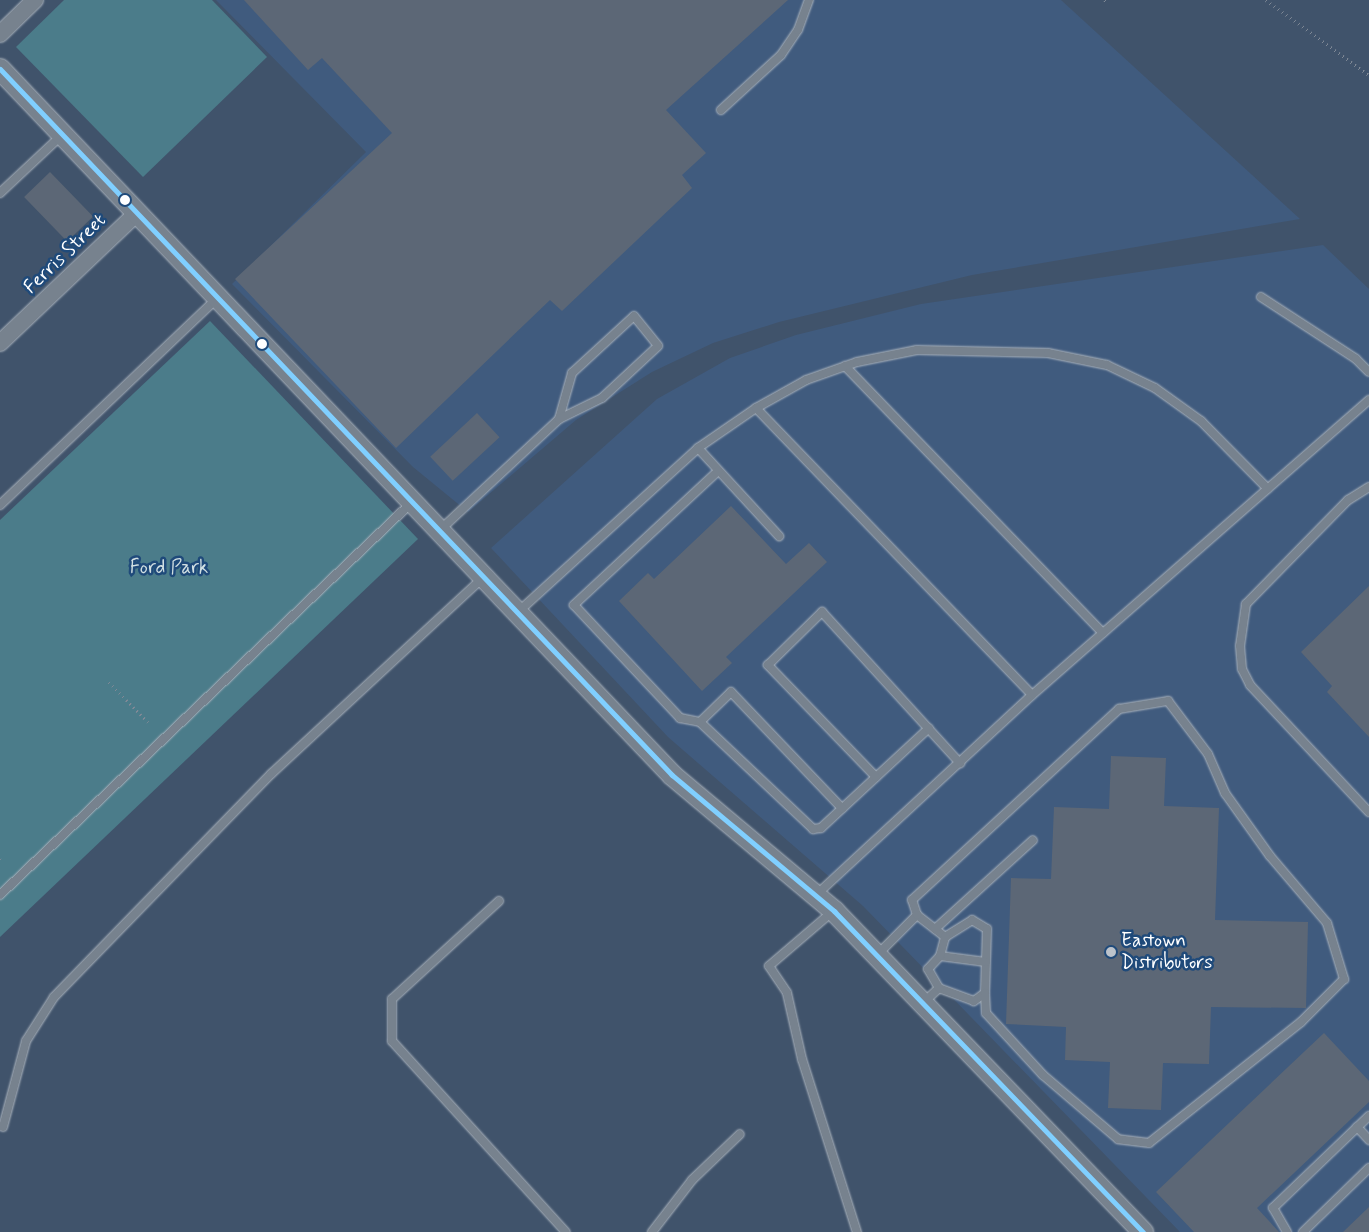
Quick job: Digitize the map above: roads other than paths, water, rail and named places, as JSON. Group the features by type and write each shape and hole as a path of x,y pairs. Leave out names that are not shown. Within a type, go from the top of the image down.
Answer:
{"street":[{"path":"0,34 35,0"},
{"path":"0,69 136,214 484,576 672,776 834,911 924,1002 1142,1232"},
{"name":"Ferris Street","path":"0,343 136,214"}],"lane":[{"path":"721,110 781,55 798,30 809,0"},
{"path":"0,193 62,135"},
{"path":"1261,296 1356,359 1369,372"},
{"path":"0,505 217,298"},
{"path":"440,530 559,419 602,398 658,346 634,316 572,374 559,419"},
{"path":"518,612 698,448 756,408 806,380 845,366 917,350 988,348 1107,364 1155,388 1201,421 1268,488"},
{"path":"845,366 1103,632"},
{"path":"816,895 1032,695 1369,400"},
{"path":"756,408 1032,695"},
{"path":"698,448 779,536"},
{"path":"718,471 574,605 680,718 700,722 806,826 821,828 929,728"},
{"path":"1369,487 1348,500 1246,604 1240,646 1242,669 1250,685 1369,812"},
{"path":"0,895 413,502"},
{"path":"3,1127 26,1041 54,997 271,774 484,576"},
{"path":"876,777 768,665 822,612 960,763"},
{"path":"700,722 731,692 842,808"},
{"path":"945,937 917,915 912,900 1119,709 1168,701 1208,754 1225,794 1264,848 1328,923 1344,979 1301,1022 1149,1142 1118,1139 1044,1075 990,1019 985,993 987,929 972,920 945,937 940,956 928,969 938,988 974,1001 985,993"},
{"path":"935,929 1033,840"},
{"path":"499,901 392,999 392,1041 566,1232"},
{"path":"834,911 768,966 787,993 802,1059 857,1232"},
{"path":"877,955 917,915"},
{"path":"940,956 986,962"},
{"path":"924,1002 938,988"},
{"path":"1287,1232 1273,1208 1369,1116"},
{"path":"1357,1127 1369,1140"},
{"path":"652,1232 692,1180 740,1134"},
{"path":"1302,1232 1369,1168"}],"place":[{"name":"Eastown Distributors","path":"1111,952"}],"park label":[{"name":"Ford Park","path":"169,568"}]}
